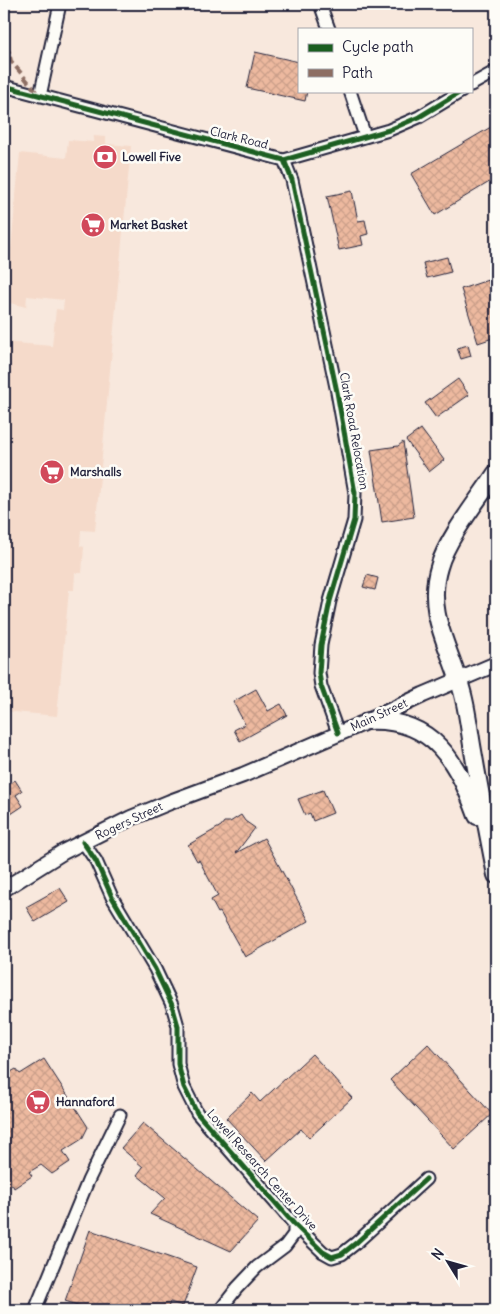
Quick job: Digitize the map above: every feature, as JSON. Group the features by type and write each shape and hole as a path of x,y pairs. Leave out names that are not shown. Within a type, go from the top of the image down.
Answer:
{"highway":[{"path":"496,473 449,544 439,567 435,591 435,608 441,635 459,679 465,700 496,875"},
{"path":"368,721 389,722 411,728 427,736 443,750 453,763 469,794 493,856"}],"main road":[{"name":"Main Street","path":"261,767 496,664"},
{"name":"Rogers Street","path":"4,889 63,852 131,818 261,767"}],"street":[{"path":"40,96 60,4"},
{"path":"320,4 329,28"},
{"path":"472,84 496,71"},
{"name":"Clark Road","path":"4,86 284,160"},
{"path":"350,92 366,136"},
{"path":"284,160 389,130 419,117 460,92"},
{"name":"Clark Road Relocation","path":"284,160 292,180 337,392 356,493 354,520 330,601 321,645 319,673 321,686 338,733"},
{"name":"Lowell Research Center Drive","path":"83,842 96,861 112,898 155,969 172,1005 178,1026 178,1064 184,1088 197,1113 294,1224 323,1252 332,1257 342,1254 426,1179"},
{"path":"35,1310 84,1190 120,1116"},
{"name":"Lowell Research Center Drive","path":"220,1310 257,1267 285,1246 294,1234 294,1224"}],"shaded area":[{"path":"94,136 106,137 106,144 131,146 95,531 81,530 80,546 84,547 82,573 75,573 74,590 69,590 57,716 4,711 4,452 6,428 4,428 4,342 52,346 56,309 63,310 64,300 27,296 26,307 6,302 20,153 66,158 68,140 93,142"}],"building":[{"path":"255,52 298,62 298,92 307,92 305,101 247,88"},
{"path":"496,124 496,178 435,215 411,174"},
{"path":"352,191 358,221 365,220 368,234 361,236 363,245 339,250 327,196"},
{"path":"447,257 451,272 427,278 423,263"},
{"path":"488,280 496,307 496,337 478,343 461,289"},
{"path":"468,345 471,356 461,359 457,348"},
{"path":"458,379 469,395 436,418 425,403"},
{"path":"421,429 444,460 429,472 406,440"},
{"path":"403,442 414,517 382,522 371,450 398,446"},
{"path":"367,575 378,578 375,590 363,587"},
{"path":"256,689 268,711 281,704 287,715 240,741 234,730 245,724 233,702"},
{"path":"15,780 22,791 16,795 23,806 11,814 8,810 4,813 4,787"},
{"path":"323,790 333,813 313,821 310,813 305,815 298,799"},
{"path":"241,815 245,821 255,828 236,853 264,838 309,921 245,957 220,912 218,913 211,900 218,896 199,860 197,861 188,845 221,826 224,822 230,822"},
{"path":"60,888 69,902 35,922 26,907"},
{"path":"428,1044 492,1114 454,1149 390,1080"},
{"path":"312,1054 352,1098 309,1138 301,1129 266,1161 226,1118 252,1093 260,1102"},
{"name":"Hannaford","path":"44,1059 88,1127 82,1139 63,1151 70,1162 52,1174 41,1165 29,1172 32,1176 14,1188 12,1184 4,1189 4,1076 16,1069 20,1074"},
{"path":"143,1123 258,1221 231,1251 150,1214 165,1198 137,1175 143,1167 121,1148"},
{"path":"90,1230 197,1267 183,1306 170,1302 167,1310 93,1310 65,1301"}],"marked path":[{"path":"4,47 9,52 11,61 39,95"}],"cycle path":[{"path":"4,86 284,160 389,130 419,117 460,92"},
{"path":"284,160 292,180 337,392 355,493 354,520 330,601 321,645 319,673 321,686 338,733"},
{"path":"83,842 96,861 112,897 155,969 172,1005 178,1026 178,1064 184,1087 197,1113 294,1224 323,1252 332,1257 342,1254 426,1179"}],"place":[{"name":"Lowell Five","path":"105,157"},
{"name":"Market Basket","path":"93,225"},
{"name":"Marshalls","path":"52,472"},
{"name":"Hannaford","path":"38,1102"}]}
